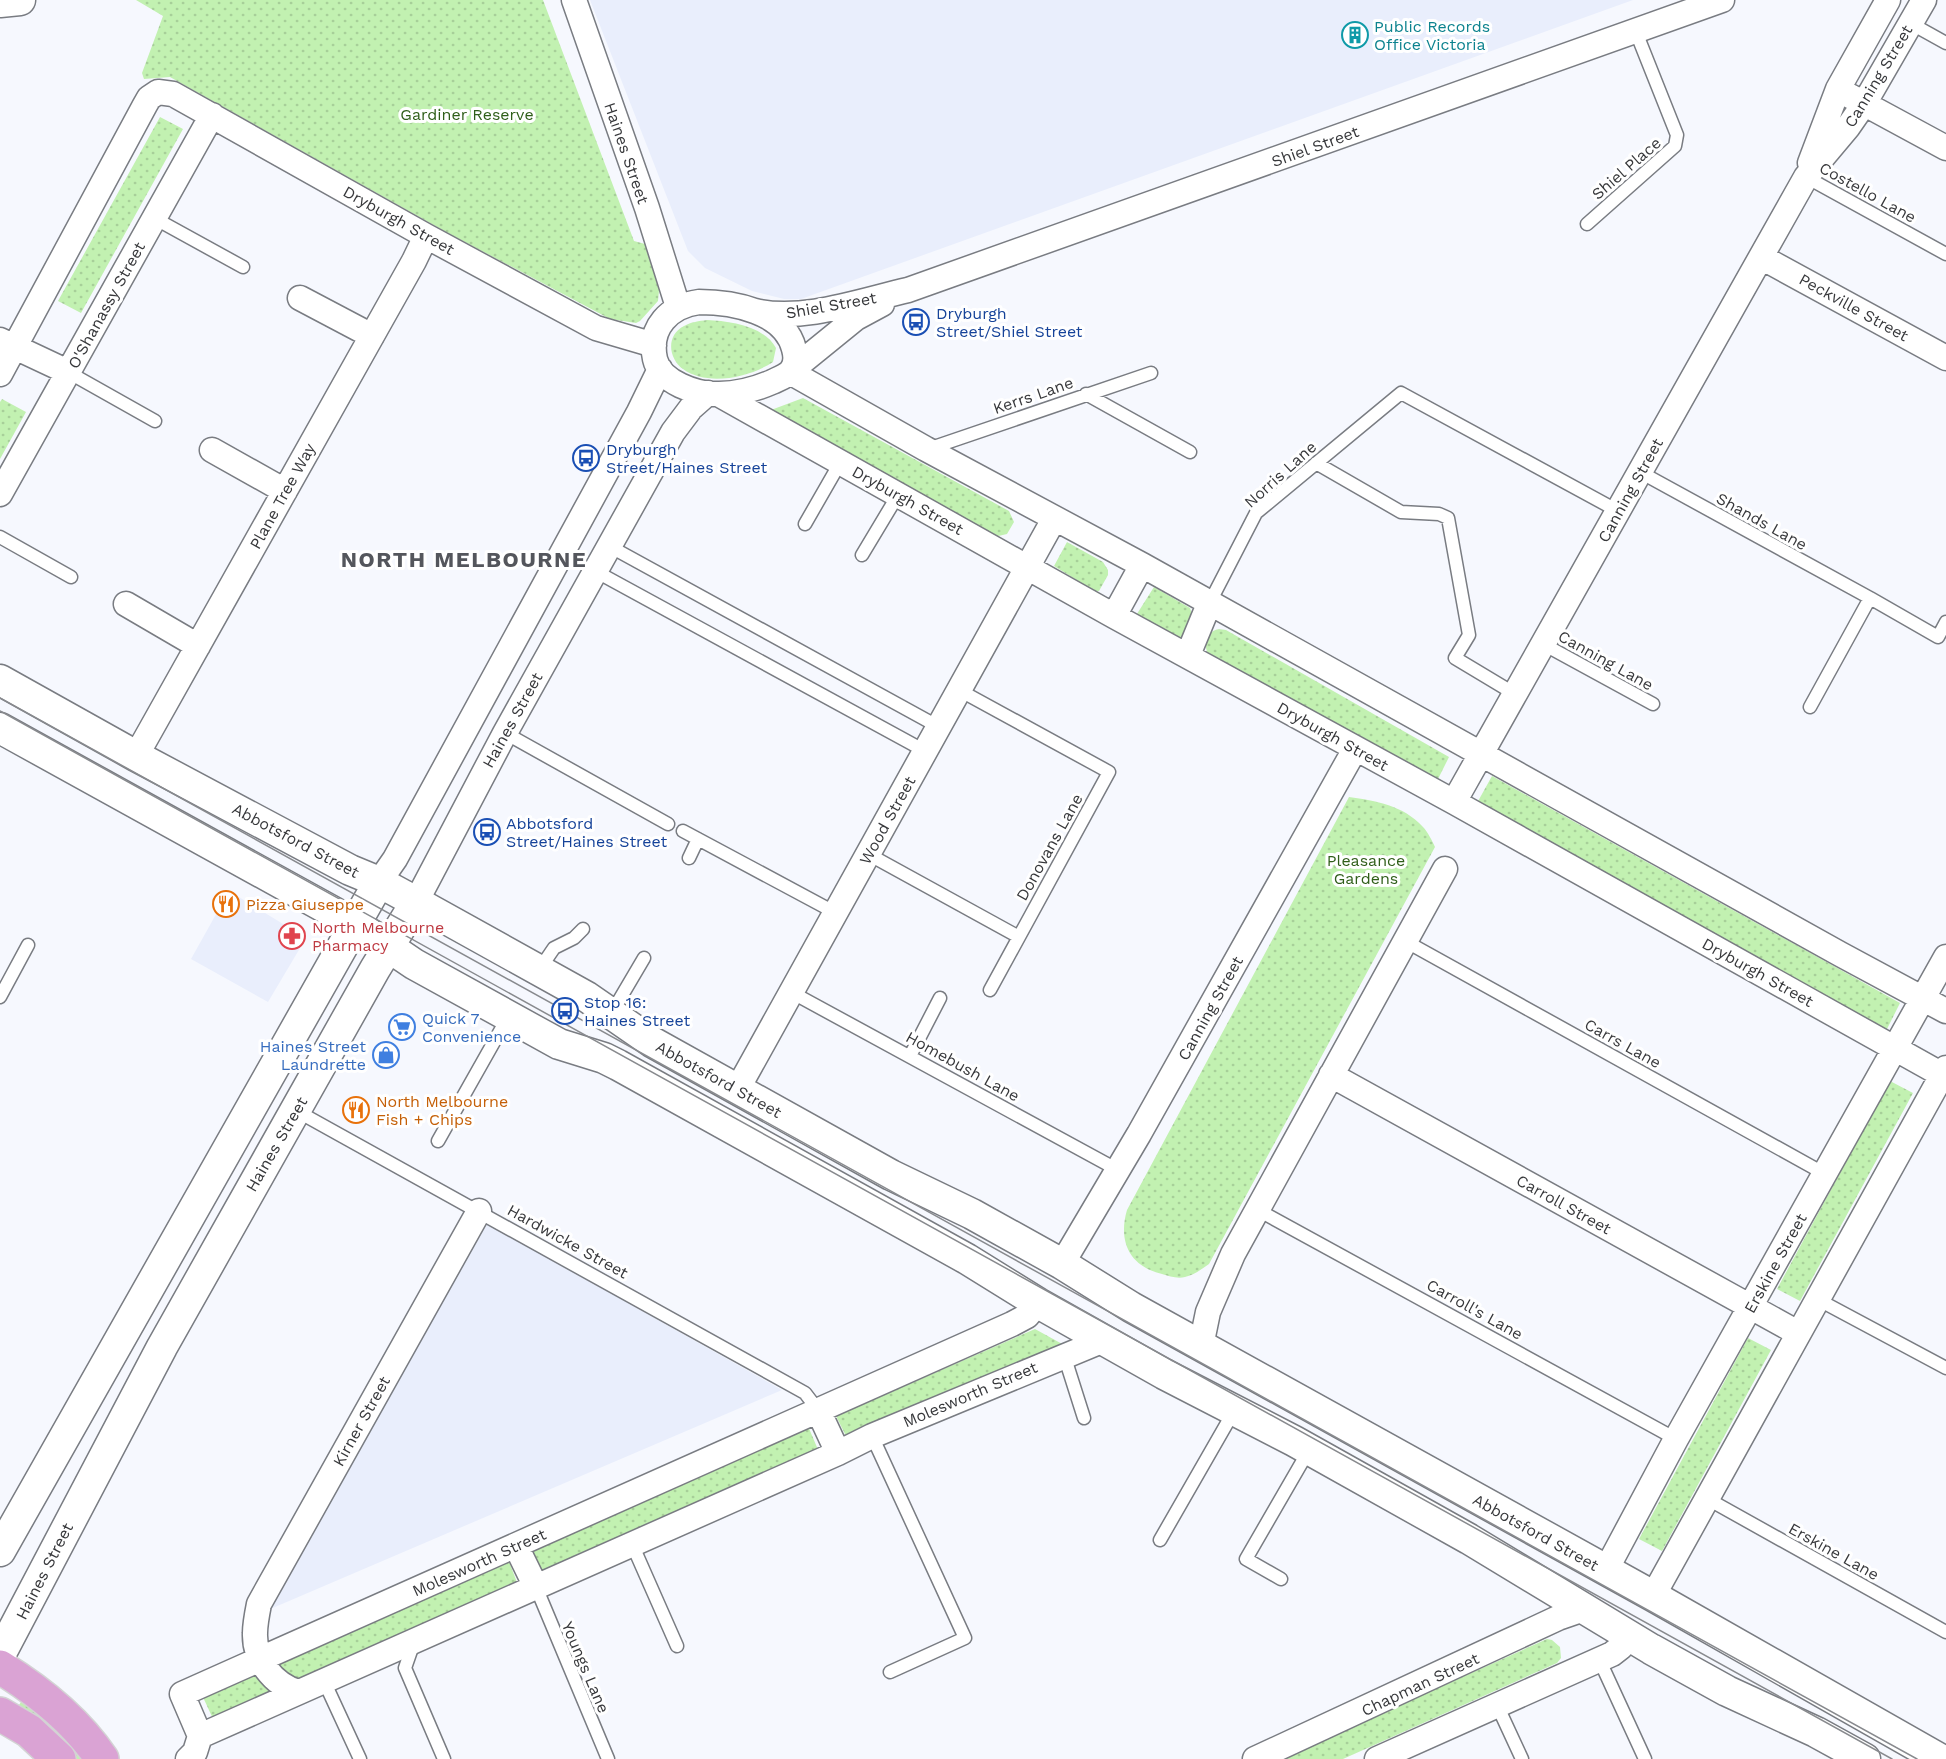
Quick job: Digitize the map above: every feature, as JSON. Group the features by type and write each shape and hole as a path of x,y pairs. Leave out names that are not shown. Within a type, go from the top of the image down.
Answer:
{"highway":[{"path":"0,1667 61,1711 85,1736 102,1759"},
{"path":"0,1714 29,1731 59,1759"}],"street":[{"path":"0,2 20,0"},
{"name":"Haines Street","path":"574,0 647,208 678,307"},
{"name":"Shiel Street","path":"755,311 781,315 807,313 908,290 1722,0"},
{"name":"Canning Street","path":"1454,802 1806,177 1838,89 1888,0"},
{"name":"Canning Street","path":"1806,177 1864,104 1915,5"},
{"path":"1838,89 1946,148"},
{"name":"Dryburgh Street","path":"7,344 149,98 158,92 168,92 596,328 654,345"},
{"name":"O'Shanassy Street","path":"0,494 212,115"},
{"name":"Plane Tree Way","path":"136,756 426,236"},
{"name":"Peckville Street","path":"1761,257 1946,358"},
{"name":"Shiel Street","path":"791,371 855,318 908,290"},
{"path":"300,298 372,336"},
{"path":"699,302 713,302 755,311 781,326 788,334 795,355 791,371 758,387 714,394 678,383 660,369 655,360 654,345 660,324 678,307 699,302"},
{"path":"0,374 7,344 68,372"},
{"path":"0,1551 355,924 395,859 567,546 660,369"},
{"path":"791,371 926,449 1142,565 1946,1011"},
{"name":"Haines Street","path":"0,1655 162,1347 375,969 416,902 505,733 677,425 691,408 714,394"},
{"name":"Dryburgh Street","path":"714,394 1454,802 1895,1049 1945,1074"},
{"path":"212,450 285,491"},
{"name":"Wood Street","path":"719,1121 1054,519"},
{"path":"1114,616 1142,565"},
{"path":"126,604 198,646"},
{"path":"1188,655 1209,604"},
{"name":"Abbotsford Street","path":"0,681 350,870 379,882 539,970 587,997 652,1042 737,1090 891,1175 972,1214 1062,1264 1131,1307 1653,1596 1940,1759"},
{"path":"0,728 355,924 414,964 509,1017 559,1044 604,1058 967,1259 1104,1340 1480,1545 1630,1637 1727,1691 1816,1732 1865,1759"},
{"name":"Canning Street","path":"1062,1264 1118,1170 1355,748"},
{"path":"1201,1346 1215,1293 1233,1254 1445,869"},
{"name":"Erskine Street","path":"1606,1570 1676,1439 1946,957"},
{"path":"1377,1759 1599,1659 1621,1647 1630,1637 1817,1299 1945,1074"},
{"name":"Carroll Street","path":"1331,1075 1798,1333"},
{"name":"Kirner Street","path":"257,1647 259,1604 479,1211"},
{"path":"1038,1303 1062,1264"},
{"name":"Molesworth Street","path":"1038,1303 1028,1316 1012,1324 516,1546 257,1647 182,1694 200,1737 872,1436 1104,1340"},
{"path":"1104,1340 1117,1330 1131,1307"},
{"path":"818,1410 838,1453"},
{"path":"516,1546 536,1587"},
{"path":"1584,1609 1606,1570"},
{"name":"Chapman Street","path":"1261,1758 1558,1618 1584,1609"},
{"path":"257,1647 266,1669 275,1680 298,1692"},
{"path":"188,1759 195,1752 200,1737"}],"lane":[{"path":"1915,5 1946,43"},
{"name":"Shiel Place","path":"1587,224 1676,146 1677,135 1636,32"},
{"name":"Costello Lane","path":"1806,177 1946,254"},
{"path":"154,218 243,267"},
{"path":"68,372 155,421"},
{"name":"Kerrs Lane","path":"926,449 1151,372"},
{"name":"Norris Lane","path":"1209,604 1256,513 1401,393 1618,511"},
{"path":"1086,394 1190,452"},
{"path":"805,524 840,463"},
{"path":"1316,463 1401,512 1439,514 1448,518 1469,635 1455,658 1515,694"},
{"name":"Shands Lane","path":"1640,472 1938,637 1946,622"},
{"path":"862,555 898,495"},
{"path":"0,537 71,577"},
{"path":"609,546 939,727"},
{"path":"595,572 925,751"},
{"path":"1810,707 1869,598"},
{"name":"Canning Lane","path":"1543,644 1653,704"},
{"name":"Donovans Lane","path":"959,690 1109,772 1019,937"},
{"path":"505,733 645,817 668,824"},
{"path":"683,831 836,913"},
{"path":"688,858 698,839"},
{"path":"868,854 1019,937 990,990"},
{"path":"539,970 554,948 574,938 583,929"},
{"name":"Carrs Lane","path":"1405,941 1825,1174"},
{"path":"0,997 28,945"},
{"path":"611,1014 644,958"},
{"name":"Homebush Lane","path":"791,992 1118,1170"},
{"path":"910,1056 940,999"},
{"path":"438,1141 509,1017"},
{"name":"Hardwicke Street","path":"295,1110 805,1393 818,1410"},
{"name":"Carroll's Lane","path":"1258,1210 1676,1439"},
{"path":"1817,1299 1946,1368"},
{"path":"1064,1355 1084,1418"},
{"path":"1160,1540 1234,1411"},
{"path":"872,1436 965,1638 890,1672"},
{"path":"1281,1579 1246,1559 1309,1450"},
{"name":"Erskine Lane","path":"1706,1498 1946,1632"},
{"path":"632,1544 677,1646"},
{"name":"Youngs Lane","path":"536,1587 608,1759"},
{"path":"414,1641 405,1668 444,1759"},
{"path":"1599,1659 1645,1759"},
{"path":"324,1681 360,1759"},
{"path":"1497,1705 1522,1759"}],"shaded area":[{"path":"590,0 1633,0 801,299 784,299 752,291 705,268 688,251"},
{"path":"229,891 306,938 268,1002 191,959"},
{"path":"484,1222 782,1390 268,1610"}],"green space":[{"name":"Gardiner Reserve","path":"136,0 543,0 634,241 645,244 659,290 658,301 636,323 610,319 448,233 170,77 144,79 142,73 163,16"},
{"path":"160,117 183,129 81,313 58,301"},
{"path":"707,320 736,323 763,334 776,348 773,362 753,372 729,378 704,378 683,369 672,353 674,335 687,325"},
{"path":"803,398 1009,511 1014,522 1007,534 994,537 771,410"},
{"path":"2,399 26,412 0,459 0,402"},
{"path":"1067,542 1103,562 1108,575 1099,591 1096,592 1054,566"},
{"path":"1154,587 1190,608 1195,623 1188,635 1173,639 1135,617"},
{"path":"1219,629 1226,630 1449,757 1437,781 1208,654 1207,638"},
{"path":"1492,776 1900,1003 1885,1033 1477,803"},
{"name":"Pleasance Gardens","path":"1349,797 1379,802 1407,814 1425,829 1435,847 1209,1264 1182,1278 1151,1270 1134,1258 1125,1242 1127,1210"},
{"path":"1890,1081 1913,1093 1800,1301 1777,1289"},
{"path":"1035,1329 1064,1345 846,1436 836,1416"},
{"path":"1748,1338 1771,1350 1662,1551 1639,1539"},
{"path":"808,1426 819,1452 540,1574 530,1550"},
{"path":"508,1559 518,1585 214,1721 202,1695"},
{"path":"1547,1639 1560,1647 1561,1658 1557,1663 1343,1759 1279,1759"},
{"path":"21,1702 47,1719 85,1759 76,1759 17,1708"}],"tram line":[{"path":"0,698 1917,1759"},
{"path":"0,711 1892,1759"}],"place":[{"name":"Public Records Office Victoria","path":"1355,35"},
{"name":"Dryburgh Street/Shiel Street","path":"916,322"},
{"name":"Dryburgh Street/Haines Street","path":"586,458"},
{"name":"Abbotsford Street/Haines Street","path":"487,832"},
{"name":"Pizza Giuseppe","path":"226,904"},
{"name":"North Melbourne Pharmacy","path":"292,936"},
{"name":"Stop 16: Haines Street","path":"565,1011"},
{"name":"Quick 7 Convenience","path":"402,1027"},
{"name":"Haines Street Laundrette","path":"386,1055"},
{"name":"North Melbourne Fish + Chips","path":"356,1110"}],"district":[{"name":"NORTH MELBOURNE","path":"464,559"}]}
